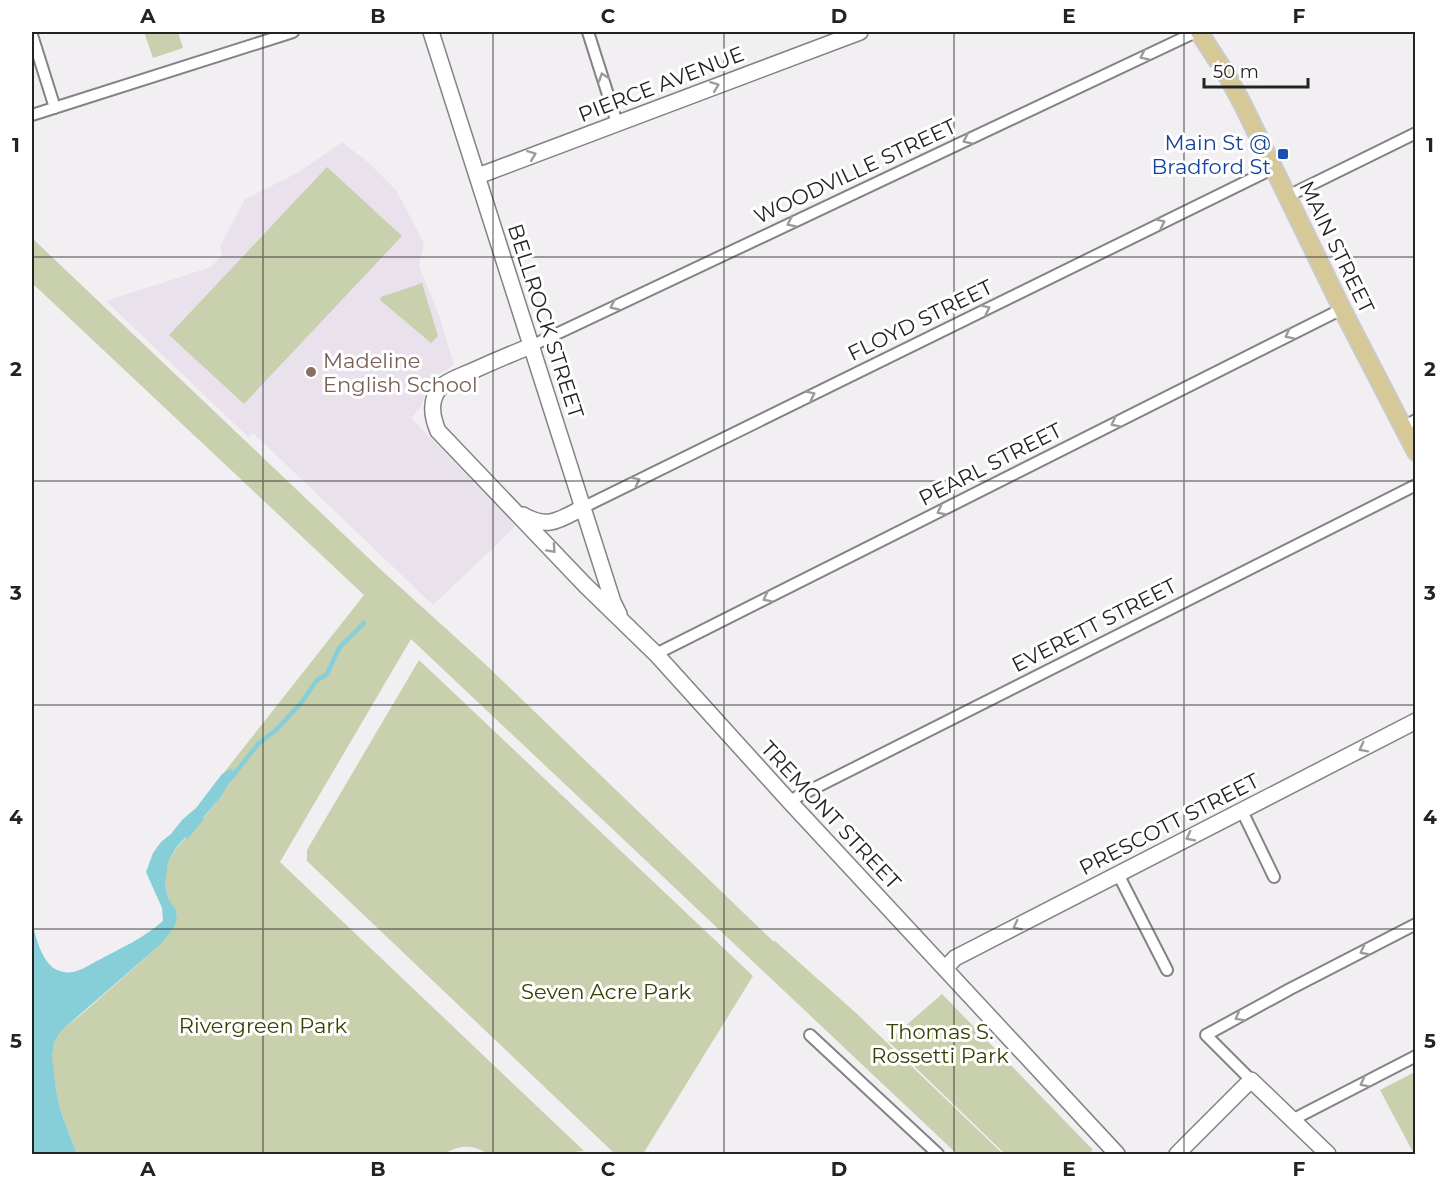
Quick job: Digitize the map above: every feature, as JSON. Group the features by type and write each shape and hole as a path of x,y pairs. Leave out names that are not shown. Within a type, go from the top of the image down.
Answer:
{"main road":[{"name":"MAIN STREET","path":"1198,32 1228,77 1342,309 1409,423 1416,452"}],"street":[{"path":"32,115 293,32"},
{"name":"BELLROCK STREET","path":"431,32 613,602 624,622"},
{"path":"588,32 617,123"},
{"name":"PIERCE AVENUE","path":"478,176 860,32"},
{"name":"WOODVILLE STREET","path":"531,346 1198,32"},
{"path":"32,35 56,108"},
{"path":"1288,196 1416,133"},
{"name":"FLOYD STREET","path":"584,507 1274,168"},
{"name":"PEARL STREET","path":"656,654 1342,309"},
{"name":"TREMONT STREET","path":"531,346 441,387 434,399 433,418 438,431 585,585 656,654 789,801 1118,1155"},
{"name":"EVERETT STREET","path":"789,801 1416,484"},
{"name":"TREMONT STREET","path":"512,507 531,519 548,523 584,507"},
{"name":"PRESCOTT STREET","path":"945,969 956,958 1416,721"},
{"path":"1242,811 1274,877"},
{"path":"1119,874 1167,970"},
{"path":"1328,1155 1206,1035 1416,924"},
{"path":"810,1035 938,1155"},
{"path":"1292,1120 1416,1056"},
{"path":"1177,1155 1251,1080"}],"shaded area":[{"name":"Madeline English School","path":"342,142 369,163 396,190 424,243 419,266 438,312 454,365 431,381 421,407 411,418 516,526 433,605 253,433 248,437 106,301 211,267 222,255 220,247 245,199 299,172"}],"green space":[{"path":"144,32 178,32 183,48 153,58"},
{"path":"327,167 402,236 244,404 169,335"},
{"name":"Rivergreen Park","path":"32,238 379,568 485,664 774,942 855,1012 1003,1154 957,1154 411,639 280,862 584,1151 551,1154 488,1154 466,1147 444,1154 77,1154 61,1112 56,1090 51,1056 54,1042 62,1030 161,944 174,928 177,919 176,911 168,898 165,883 168,862 176,849 221,797 233,777 232,768 222,775 364,595 32,283"},
{"path":"422,283 438,336 431,343 380,300 381,297"},
{"name":"Seven Acre Park","path":"419,660 753,976 643,1154 615,1154 307,861 307,850"},
{"name":"Thomas S. Rossetti Park","path":"942,994 1093,1150 1087,1154 1005,1154 888,1041"},
{"path":"1415,1072 1416,1154 1414,1154 1380,1090"}],"water":[{"path":"232,768 233,777 221,797 176,848 168,862 165,883 168,898 176,910 177,919 174,928 161,944 62,1030 54,1042 52,1056 56,1090 61,1112 77,1154 32,1154 32,924 46,960 62,972 77,971 86,967 156,927 163,921 162,908 146,872 153,853 182,820 196,808 222,774"}],"waterway":[{"path":"231,778 258,744 277,729 302,702 317,680 327,674 339,648 364,623"},
{"path":"187,836 201,819"}],"place":[{"name":"Main St @ Bradford St","path":"1283,154"},
{"name":"Madeline English School","path":"311,372"}]}
